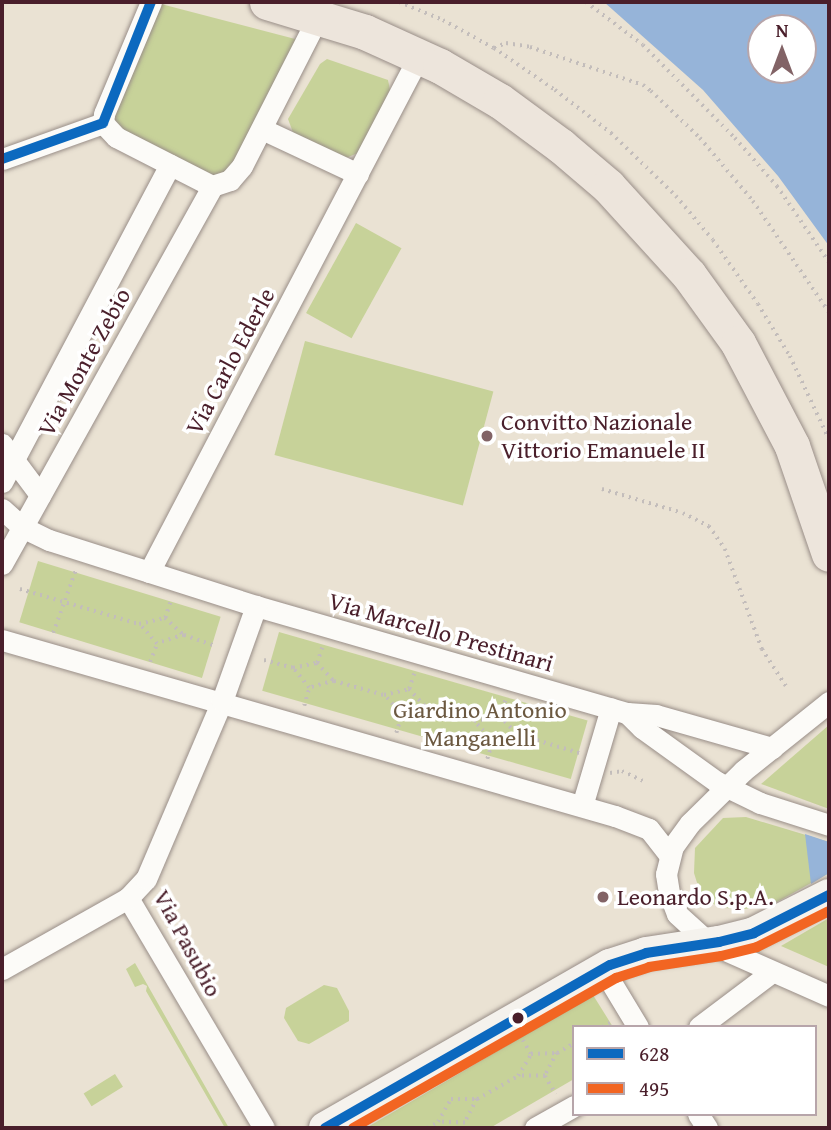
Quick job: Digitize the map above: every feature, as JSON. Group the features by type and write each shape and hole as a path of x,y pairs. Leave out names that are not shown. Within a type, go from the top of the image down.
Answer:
{"main road":[{"path":"267,2 318,17 419,56 500,101 578,159 608,186 689,275 738,343 778,416 804,476 829,554"},
{"path":"325,1128 603,969 646,953 709,943 762,930 829,895"}],"street":[{"path":"151,2 104,114 103,123 111,134 212,186 223,183 234,175 262,129 318,17"},
{"name":"Via Carlo Ederle","path":"149,572 419,56"},
{"path":"2,159 103,123"},
{"path":"262,129 358,174"},
{"name":"Via Monte Zebio","path":"2,482 7,452 170,165"},
{"name":"Via Monte Zebio","path":"2,565 212,186"},
{"path":"7,452 40,495"},
{"name":"Via Marcello Prestinari","path":"2,509 22,527 49,540 256,606 619,710"},
{"path":"222,701 256,606"},
{"path":"2,640 582,806 649,829 669,855"},
{"name":"Via Pasubio","path":"222,701 146,879 128,898 264,1128"},
{"path":"829,702 772,748 691,823 669,855 667,882 675,909 685,923 709,943 829,996"},
{"path":"582,806 589,756 619,710"},
{"path":"619,710 656,715 772,748"},
{"path":"619,710 695,768 727,788 760,803 829,825"},
{"path":"2,969 128,898"},
{"path":"603,969 637,1025"},
{"path":"702,1025 772,972"},
{"path":"535,1128 565,1100"}],"path":[{"path":"399,2 443,20 494,48 506,43 530,47 643,85 700,138 753,201 829,312"},
{"path":"586,2 643,45 735,138 776,186 829,262"},
{"path":"602,489 683,513 709,526 725,549 736,574 762,649 786,686"},
{"path":"53,635 76,569"},
{"path":"20,589 139,624 165,618"},
{"path":"165,618 172,597"},
{"path":"165,618 184,635 213,645"},
{"path":"139,624 157,644"},
{"path":"149,664 157,644 184,635"},
{"path":"317,663 324,641"},
{"path":"264,660 293,668 317,663"},
{"path":"317,663 334,681 384,695 409,689"},
{"path":"293,668 309,688"},
{"path":"409,689 416,669"},
{"path":"309,688 334,681"},
{"path":"303,709 309,688"},
{"path":"409,689 427,708 474,721 500,716"},
{"path":"384,695 402,715"},
{"path":"500,716 506,695"},
{"path":"402,715 427,708"},
{"path":"395,735 402,715"},
{"path":"500,716 517,734 607,762 605,771 614,774 622,771 643,781"},
{"path":"474,721 493,741"},
{"path":"493,741 517,734"},
{"path":"486,763 493,741"},
{"path":"606,1025 614,1020"},
{"path":"518,1076 531,1054 557,1053 572,1044"},
{"path":"545,1076 557,1053"},
{"path":"438,1122 451,1099 477,1099 518,1076 545,1076"},
{"path":"545,1076 565,1100"},
{"path":"465,1123 477,1099"},
{"path":"427,1128 438,1122 465,1123"},
{"path":"465,1123 468,1128"}],"green space":[{"path":"161,4 299,40 230,172 212,180 111,128 107,116"},
{"path":"327,59 388,80 390,90 360,152 346,158 294,135 288,119 320,64"},
{"path":"356,223 401,248 352,338 306,313"},
{"path":"305,341 493,391 463,505 274,455"},
{"path":"38,561 221,617 202,678 19,622"},
{"name":"Giardino Antonio Manganelli","path":"279,632 588,720 571,779 262,691"},
{"path":"829,725 829,809 761,784"},
{"path":"746,817 829,842 829,873 777,902 745,909 724,908 711,903 700,892 694,873 695,848 723,818"},
{"path":"829,918 829,967 781,946"},
{"path":"135,963 229,1128 225,1128 146,991 147,986 143,984 135,987 126,969"},
{"path":"324,985 337,988 349,1011 349,1021 309,1044 298,1041 284,1018 286,1008"},
{"path":"593,995 612,1025 572,1025 572,1080 490,1128 366,1128"},
{"path":"115,1074 123,1087 92,1106 84,1094"}],"water":[{"path":"604,2 829,2 829,246 778,176 703,90"},
{"path":"805,834 829,842 829,873 811,884"}],"transit line":[{"name":"628","path":"2,159 103,123 151,2"},
{"name":"628","path":"325,1128 610,965 646,953 719,942 754,933 829,895"},
{"name":"495","path":"353,1128 616,978 649,967 721,956 757,947 829,911"}],"place":[{"name":"Convitto Nazionale Vittorio Emanuele II","path":"487,436"},
{"name":"Leonardo S.p.A.","path":"603,897"}]}
